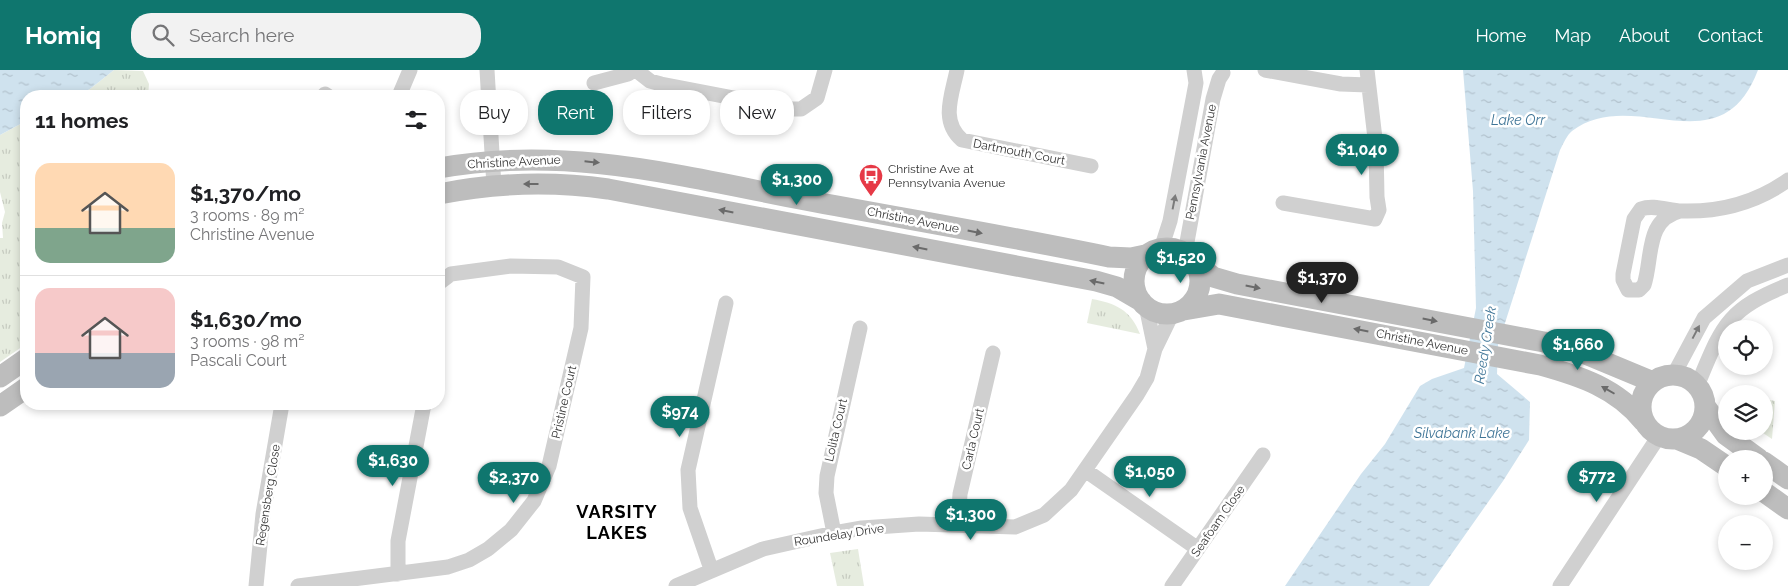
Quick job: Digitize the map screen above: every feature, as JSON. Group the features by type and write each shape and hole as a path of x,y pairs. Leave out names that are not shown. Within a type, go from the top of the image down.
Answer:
{"main road":[{"name":"Christine Avenue","path":"445,167 493,161 566,159 619,165 1109,257 1131,258 1155,252"},
{"name":"Christine Avenue","path":"445,193 494,186 568,185 624,192 1096,282 1117,288 1144,303"},
{"path":"1177,250 1189,257 1199,271 1198,293 1192,303 1178,312 1163,314 1144,303 1136,292 1136,276 1142,261 1155,252 1177,250"},
{"name":"Christine Avenue","path":"1189,257 1213,276 1237,284 1576,350 1653,382"},
{"name":"Christine Avenue","path":"1178,312 1219,304 1507,358 1570,373 1608,389 1660,432 1701,448 1718,460"},
{"path":"0,377 20,363"},
{"path":"1701,396 1702,421 1696,430 1687,436 1660,432 1642,400 1646,390 1653,382 1663,377 1682,377 1701,396 1726,435 1747,450"},
{"path":"0,406 20,392"},
{"path":"1773,468 1788,479"},
{"path":"1773,498 1788,509"}],"street":[{"path":"402,90 410,70"},
{"path":"487,70 494,186"},
{"path":"594,83 618,77 635,70 650,81 662,84 791,109 801,109 817,98 825,70"},
{"name":"Dartmouth Court","path":"957,70 949,122 953,132 962,140 1091,166"},
{"path":"1195,70 1208,78 1219,77 1224,72"},
{"name":"Pennsylvania Avenue","path":"1155,252 1170,221 1196,83 1195,70"},
{"path":"1266,70 1341,84 1368,77 1379,210 1375,219 1283,203"},
{"name":"Pennsylvania Avenue","path":"1189,257 1215,87 1224,72"},
{"path":"1677,211 1669,214 1657,226 1644,285 1639,290 1628,290 1622,280 1636,213 1645,207 1677,211 1718,210 1749,201 1788,180"},
{"path":"1673,376 1704,318 1747,281 1788,265"},
{"name":"Pristine Court","path":"298,586 424,572 469,560 488,550 511,530 534,501 549,466 581,328 584,303 583,277 558,267 511,266 451,274 445,278"},
{"path":"1701,396 1719,335 1733,315 1755,299 1788,285"},
{"path":"711,570 690,508 688,470 726,303"},
{"name":"Roundelay Drive","path":"1144,303 1150,319 1155,349"},
{"name":"Roundelay Drive","path":"676,586 763,549 834,533 910,525 958,525 994,528 1030,523 1058,505 1137,396 1147,378 1155,349 1178,312"},
{"name":"Lolita Court","path":"834,533 826,493 827,476 860,328"},
{"name":"Carla Court","path":"958,525 960,494 993,353"},
{"name":"Regensberg Close","path":"256,586 263,514 281,410"},
{"path":"398,574 398,541 423,410"},
{"path":"1560,586 1660,432"},
{"name":"Seafoam Close","path":"1172,586 1263,455"},
{"path":"1085,470 1198,550"}],"green space":[{"path":"114,70 143,71 149,84 148,90 88,90"},
{"path":"20,124 20,348 0,362 0,238 3,238 2,223 5,212 0,192 0,135"},
{"path":"1092,299 1108,303 1127,313 1140,334 1087,323"},
{"path":"1773,401 1775,401 1773,426"},
{"path":"858,549 864,586 837,586 830,553"}],"water":[{"path":"0,70 114,70 88,90 20,90 20,124 0,135"},
{"path":"1463,70 1758,70 1742,99 1722,115 1699,121 1622,116 1596,119 1572,131 1567,137 1560,150 1498,345 1497,374 1530,402 1529,440 1503,481 1429,586 1285,586 1361,474 1385,444 1420,386 1432,379 1464,368 1476,308 1473,191"}],"place":[{"name":"Christine Ave at Pennsylvania Avenue","path":"871,197"}],"district":[{"name":"VARSITY LAKES","path":"617,522"}],"water label":[{"name":"Lake Orr","path":"1518,120"},
{"name":"Reedy Creek","path":"1485,345"},
{"name":"Silvabank Lake","path":"1462,433"}]}
